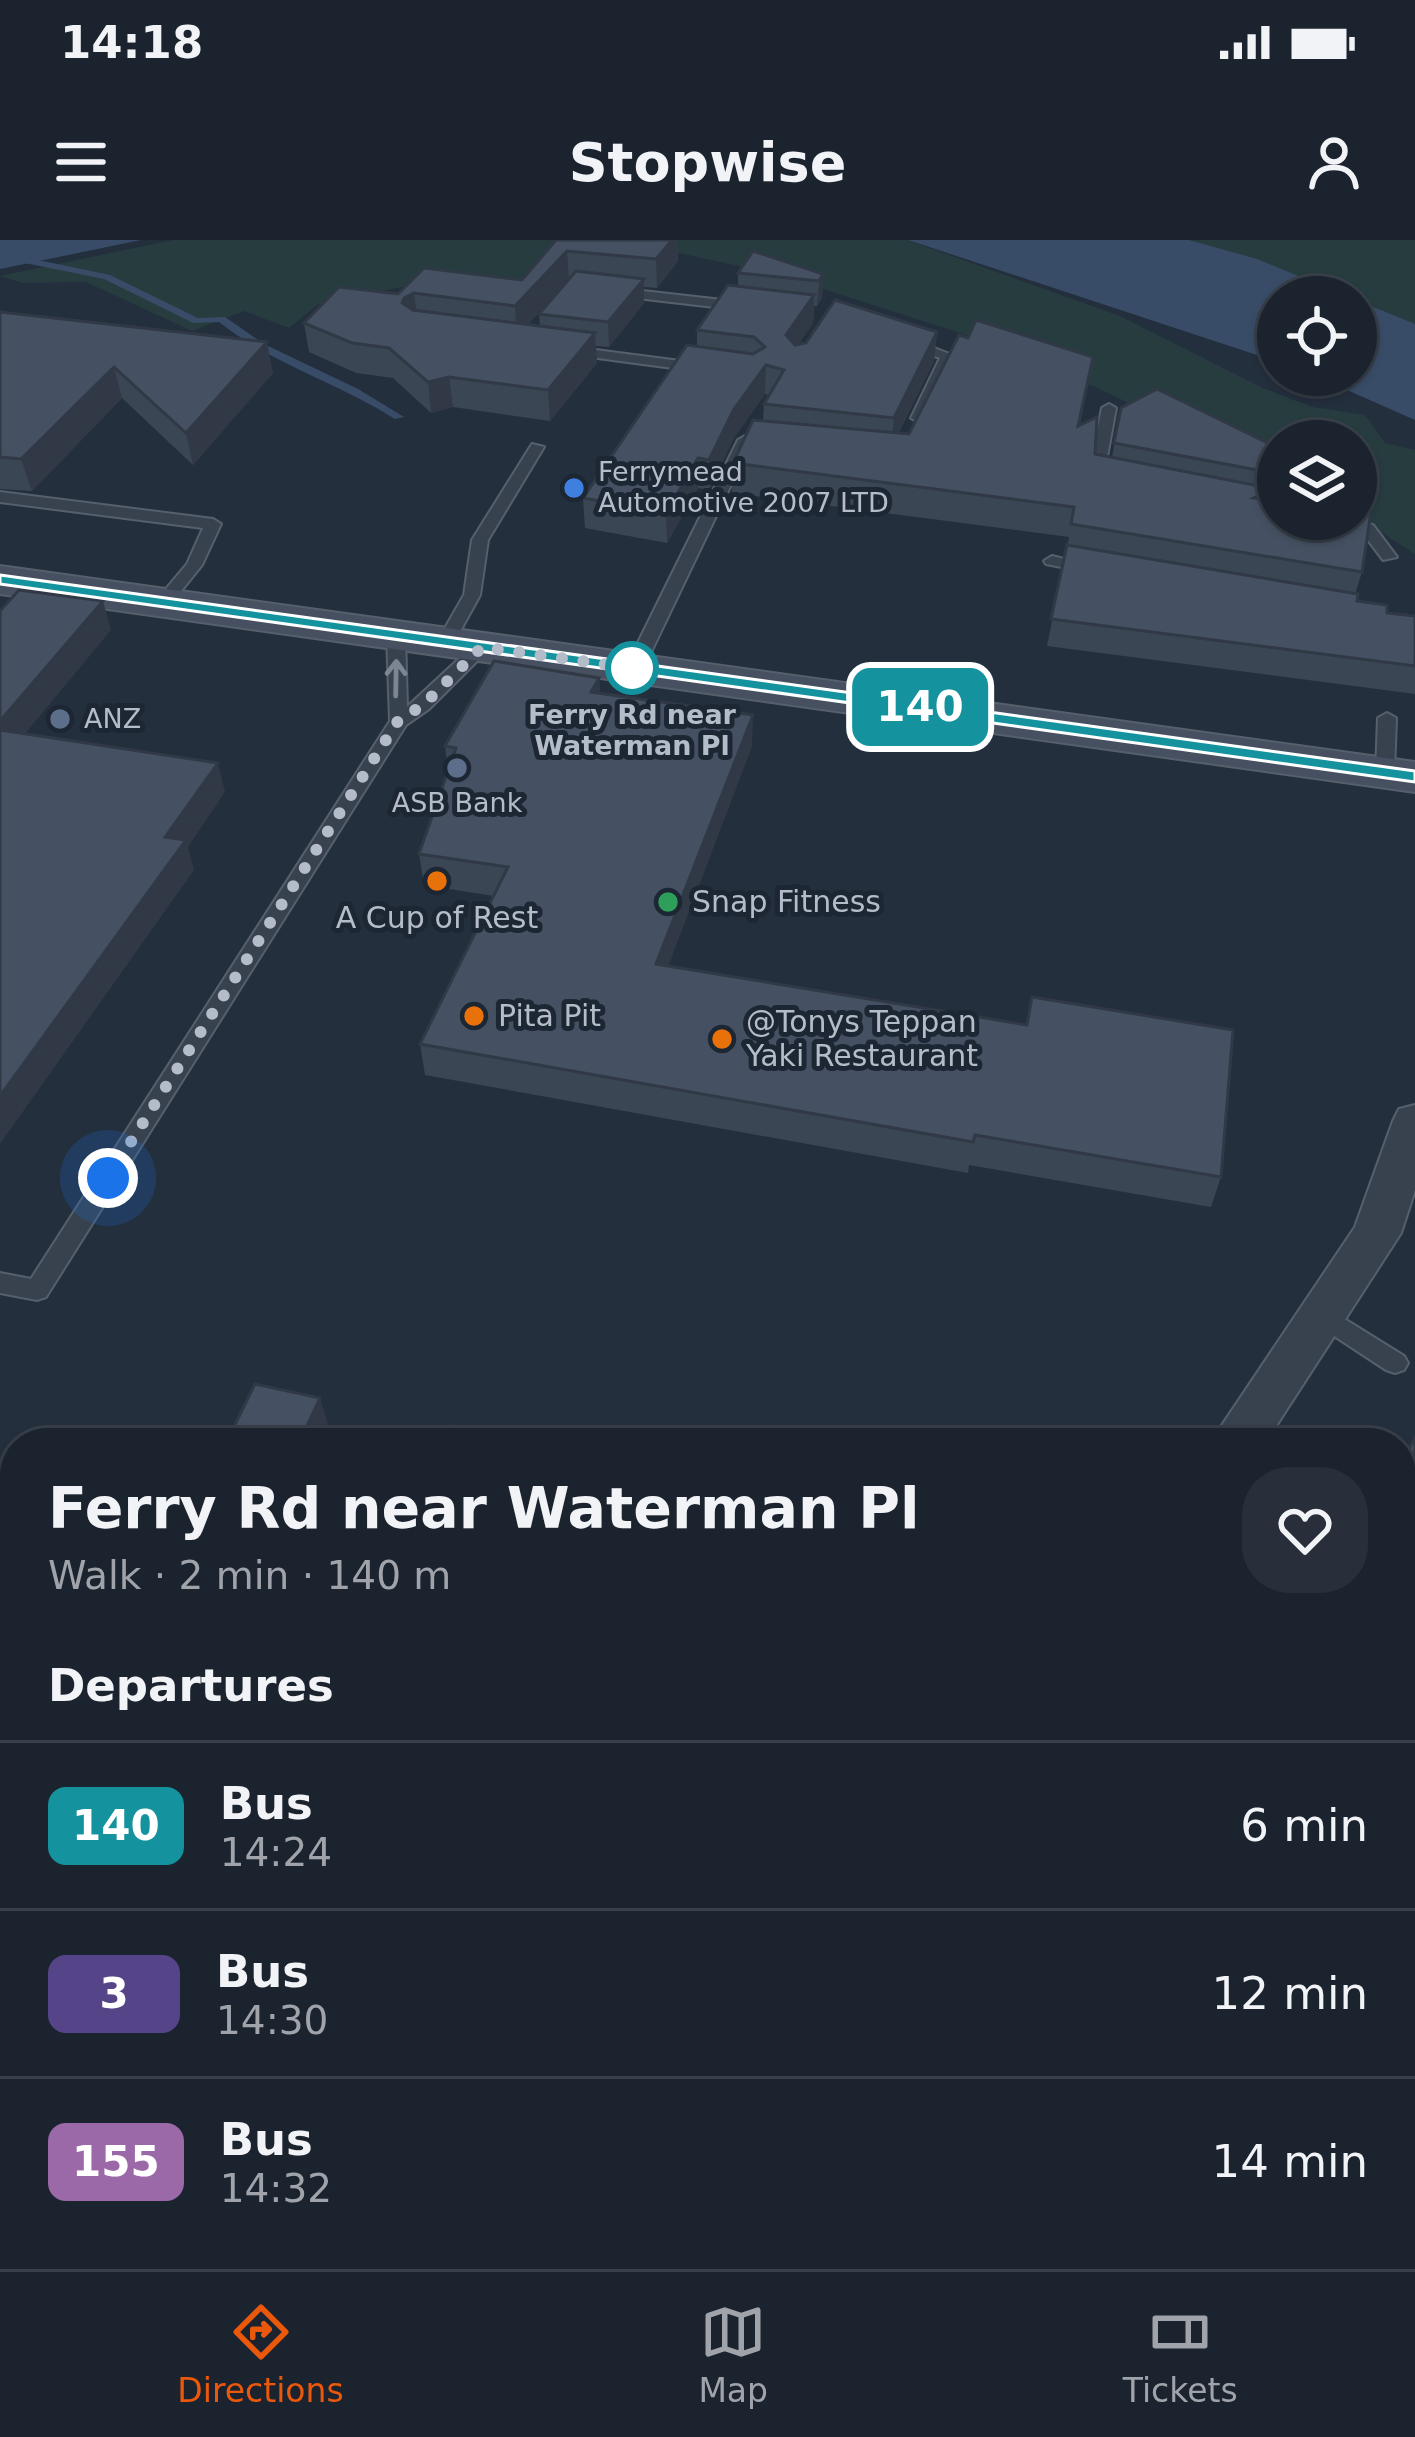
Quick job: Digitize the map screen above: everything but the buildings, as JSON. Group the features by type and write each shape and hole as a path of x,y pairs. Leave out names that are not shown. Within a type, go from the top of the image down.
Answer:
{"main road":[{"path":"12,590 163,602 1400,774"}],"street":[{"path":"1246,1428 1407,1181 1415,1121"}],"lane":[{"path":"596,290 760,308"},
{"path":"889,336 948,356 909,437"},
{"path":"545,348 730,371"},
{"path":"1109,408 1096,476 1119,481"},
{"path":"634,669 758,420"},
{"path":"745,440 767,442"},
{"path":"0,1283 37,1291 398,721 423,705 464,645 480,540 537,447"},
{"path":"0,496 213,524 194,565 163,602"},
{"path":"1376,540 1389,557"},
{"path":"1052,561 1120,572"},
{"path":"396,635 398,721"},
{"path":"1387,718 1400,774"},
{"path":"1322,1315 1395,1363"}],"green space":[{"path":"173,240 557,240 527,278 506,287 412,285 317,305 289,328 244,311 192,331 86,282 23,283 0,276"},
{"path":"619,240 907,240 1120,316 1257,385 1257,396 1284,396 1313,407 1365,415 1369,420 1257,420 1257,464 1091,385 1002,356 966,335 780,275"},
{"path":"1131,240 1415,240 1415,344 1377,329 1377,276 1257,276 1257,283"},
{"path":"1377,432 1385,443 1415,450 1415,554 1377,530"}],"water":[{"path":"0,240 141,240 0,269"},
{"path":"908,240 1189,240 1257,259 1298,276 1257,276 1257,355"},
{"path":"1377,309 1415,324 1415,420 1361,396 1377,396"}],"waterway":[{"path":"0,255 107,277 197,321 221,319 261,347 399,417"}],"bus line":[{"name":"140","path":"0,580 1415,777"}],"place":[{"name":"Ferrymead Automotive 2007 LTD","path":"574,488"},
{"name":"Ferry Rd near Waterman Pl","path":"632,668"},
{"name":"ANZ","path":"60,719"},
{"name":"ASB Bank","path":"457,768"},
{"name":"A Cup of Rest","path":"437,881"},
{"name":"Snap Fitness","path":"668,902"},
{"name":"Pita Pit","path":"474,1016"},
{"name":"@Tonys Teppan Yaki Restaurant","path":"722,1039"}],"route":[{"path":"108,1178 398,721 423,705 482,647 632,668"}]}
